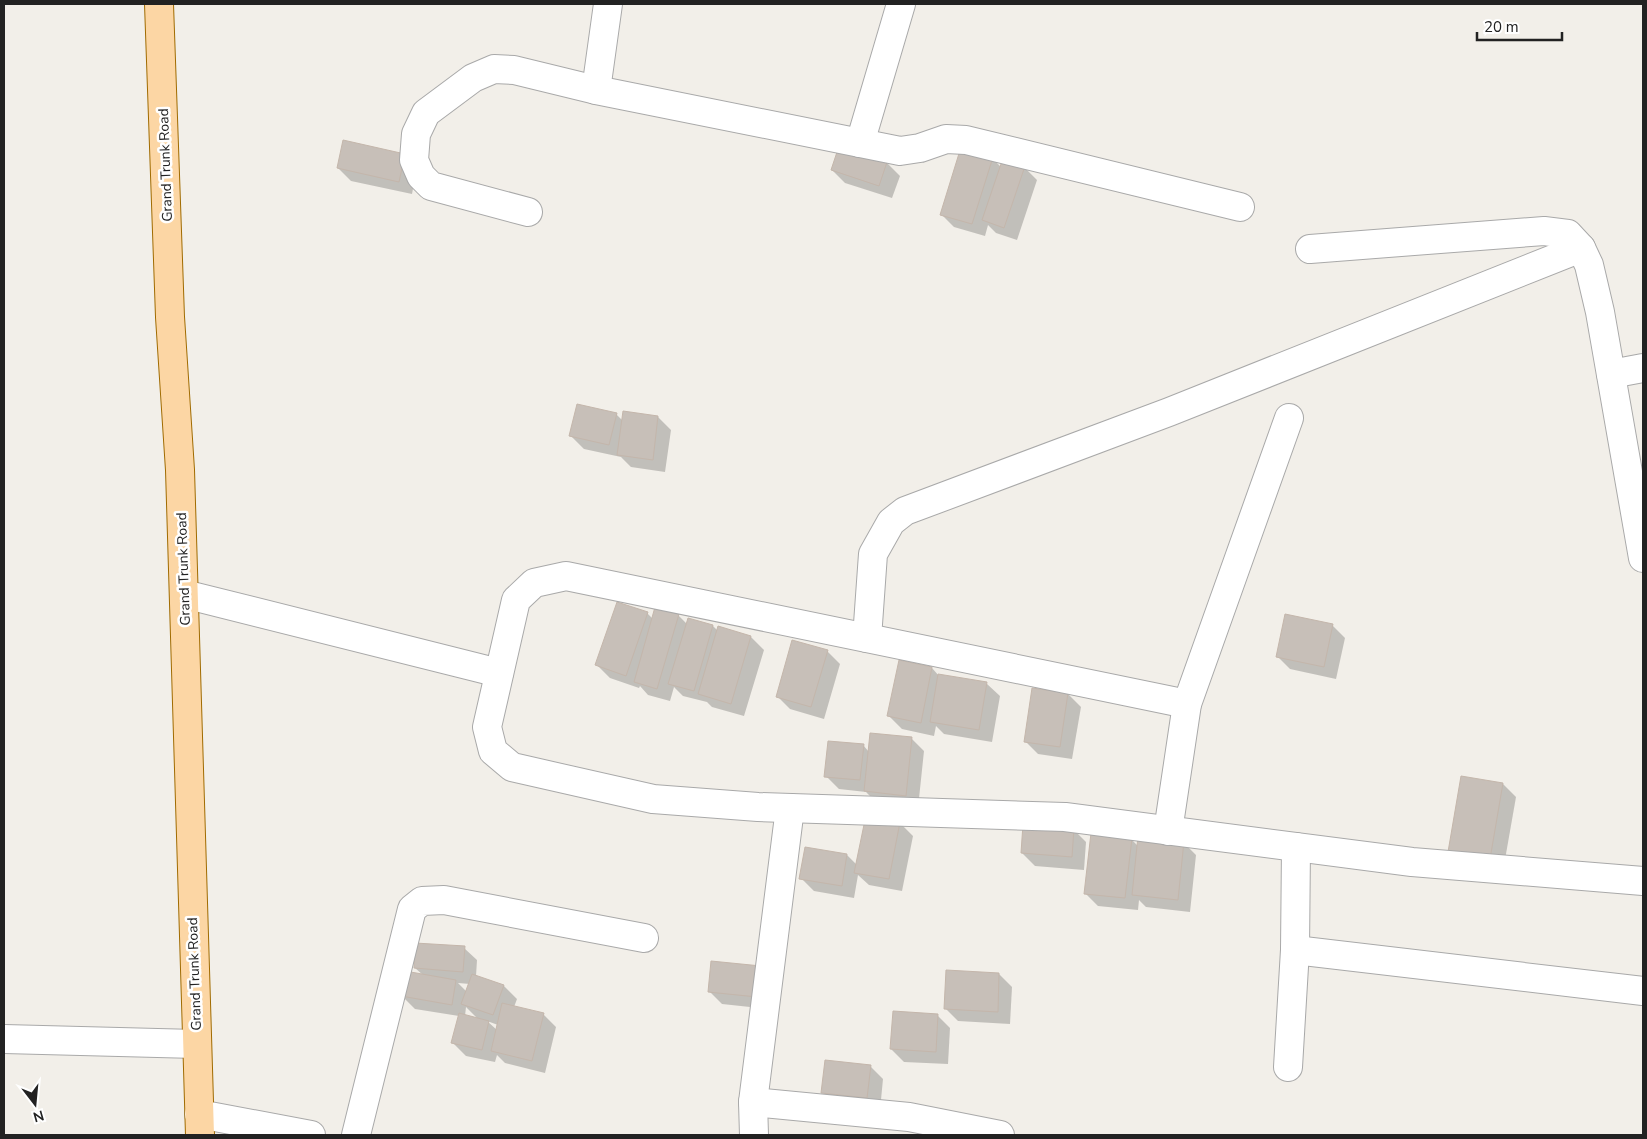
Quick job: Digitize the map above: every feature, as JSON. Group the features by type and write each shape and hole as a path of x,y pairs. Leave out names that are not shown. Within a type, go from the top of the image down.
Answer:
{"main road":[{"name":"Grand Trunk Road","path":"159,4 170,317 180,470 199,1125"}],"street":[{"path":"596,90 608,4"},
{"path":"860,143 901,4"},
{"path":"528,212 431,186 422,176 414,160 416,134 426,113 473,78 494,69 514,70 596,90 900,151 920,148 946,139 966,140 1240,207"},
{"path":"1310,249 1544,232 1568,234 1581,248 1589,265 1600,312 1643,558"},
{"path":"867,638 873,554 891,522 905,511 1169,412 1581,248"},
{"path":"1611,374 1643,368"},
{"path":"1168,830 1187,704 1289,418"},
{"path":"1187,704 566,576 534,583 516,600 487,727 493,751 512,767 653,799 790,808 1065,817 1412,862 1643,882"},
{"path":"184,594 499,673"},
{"path":"754,1135 753,1102 790,808"},
{"path":"1288,1067 1295,950 1296,847"},
{"path":"356,1135 412,909 422,901 444,900 644,938"},
{"path":"1295,950 1643,991"},
{"path":"4,1039 196,1044"},
{"path":"753,1102 909,1117 1000,1135"},
{"path":"199,1125 311,1135"}],"building":[{"path":"343,140 405,154 399,182 337,168"},
{"path":"839,146 887,162 879,186 831,170"},
{"path":"961,147 993,157 972,224 940,215"},
{"path":"1003,158 1025,166 1004,228 982,220"},
{"path":"577,404 617,413 609,445 569,436"},
{"path":"623,411 658,416 653,460 617,455"},
{"path":"617,602 648,612 626,676 595,665"},
{"path":"655,607 679,614 657,689 634,682"},
{"path":"1285,614 1333,624 1324,667 1276,657"},
{"path":"688,618 713,625 694,691 668,684"},
{"path":"718,626 751,636 731,704 698,694"},
{"path":"792,640 828,650 811,707 776,697"},
{"path":"899,660 932,667 921,723 887,716"},
{"path":"938,674 987,682 979,730 930,722"},
{"path":"1032,688 1068,693 1060,747 1024,742"},
{"path":"870,733 912,737 906,796 864,791"},
{"path":"828,741 864,744 860,780 824,777"},
{"path":"1461,776 1503,783 1490,859 1448,852"},
{"path":"866,815 900,822 889,879 854,873"},
{"path":"1023,824 1074,828 1072,857 1021,853"},
{"path":"1091,833 1132,838 1125,898 1084,894"},
{"path":"1138,836 1184,841 1178,900 1132,895"},
{"path":"805,847 847,854 842,886 799,879"},
{"path":"415,943 465,946 463,972 414,968"},
{"path":"711,961 761,966 757,997 708,992"},
{"path":"946,970 999,973 998,1012 944,1009"},
{"path":"405,971 456,980 452,1005 401,996"},
{"path":"472,974 504,985 493,1015 461,1004"},
{"path":"502,1003 544,1013 532,1061 491,1051"},
{"path":"893,1011 938,1014 936,1052 890,1049"},
{"path":"459,1013 489,1021 482,1050 451,1043"},
{"path":"825,1060 871,1065 867,1098 821,1093"}]}
